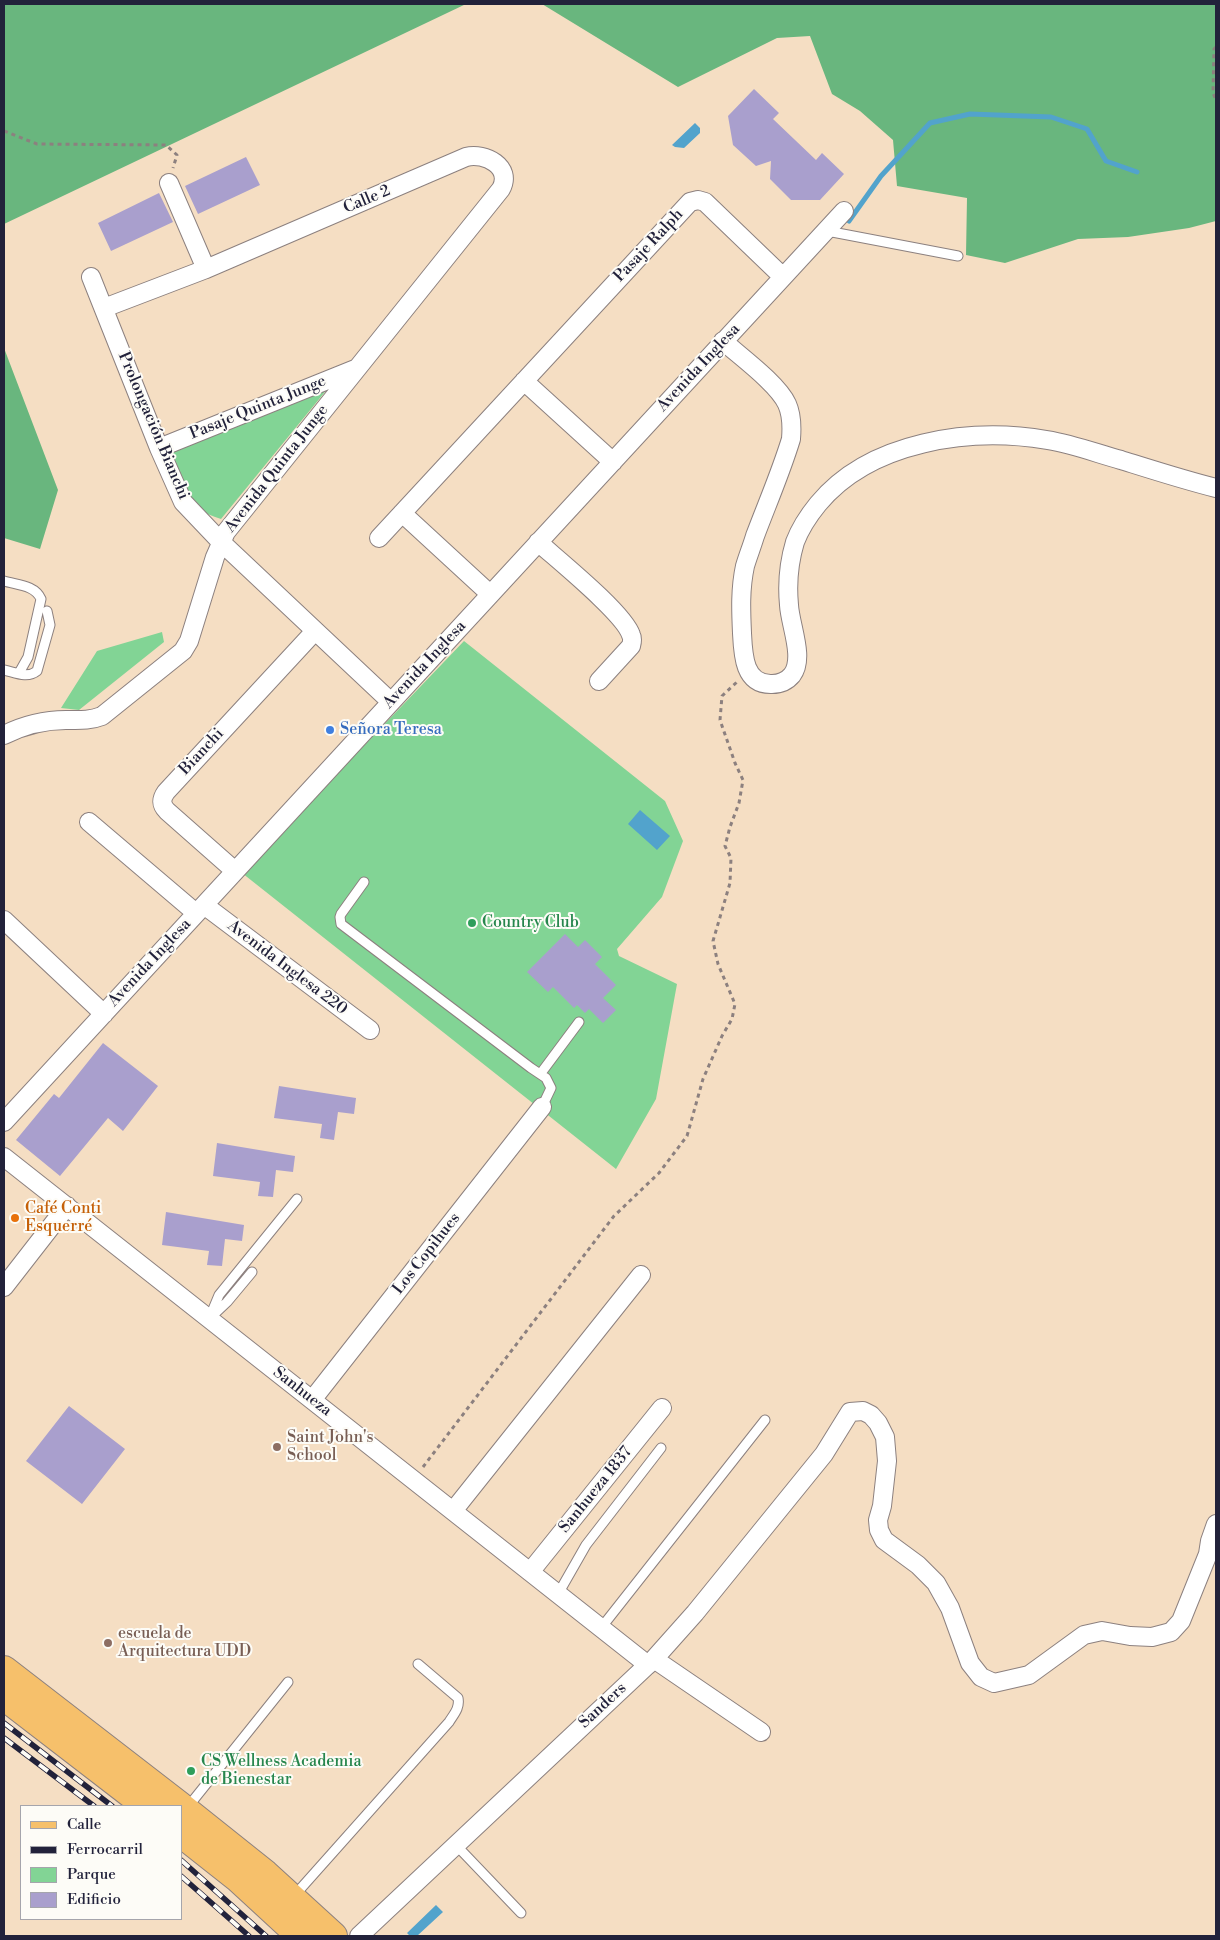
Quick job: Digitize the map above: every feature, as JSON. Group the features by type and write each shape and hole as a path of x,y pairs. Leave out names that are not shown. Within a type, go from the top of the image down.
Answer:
{"main road":[{"path":"4,1670 171,1805"},
{"path":"4,1696 146,1805"},
{"path":"182,1814 265,1874 333,1936"},
{"path":"182,1814 238,1878 301,1936"}],"street":[{"name":"Calle 2","path":"104,308 206,269 473,155 486,157 502,170 504,180 498,193"},
{"path":"169,183 206,269"},
{"name":"Avenida Quinta Junge","path":"4,735 36,724 59,720 87,720 102,716 183,651 189,641 221,542 239,514 498,193"},
{"name":"Pasaje Ralph","path":"379,538 680,212 694,200 702,200 708,204 783,277"},
{"name":"Avenida Inglesa","path":"7,1113 104,1014 844,211"},
{"name":"Prolongación Bianchi","path":"91,277 159,448 183,502 221,542 391,702"},
{"path":"724,341 779,392 787,405 791,421 791,439 750,550 741,594 742,647 748,671 757,681 764,684 780,683 793,674 798,660 788,590 796,539 814,508 838,482 871,461 889,453 948,440 978,437 1023,437 1073,446 1216,488"},
{"name":"Pasaje Quinta Junge","path":"159,448 358,368"},
{"path":"524,381 612,462"},
{"path":"402,513 490,594"},
{"path":"538,542 604,601 630,632 632,637 631,646 599,680"},
{"name":"Bianchi","path":"235,871 167,811 163,807 162,798 315,630"},
{"name":"Avenida Inglesa 220","path":"89,822 200,909 370,1030"},
{"path":"4,920 104,1014"},
{"name":"Los Copihues","path":"312,1400 542,1107"},
{"name":"Sanhueza","path":"4,1157 601,1628 761,1732"},
{"path":"4,1287 66,1206"},
{"path":"453,1511 641,1275"},
{"name":"Sanhueza 1837","path":"530,1572 662,1408"},
{"name":"Sanders","path":"359,1936 651,1662 695,1613 824,1454 850,1412 863,1411 871,1415 878,1423 884,1437 887,1461 882,1506 878,1520 879,1530 884,1540 918,1565 936,1583 950,1608 970,1663 981,1677 994,1683 1029,1675 1084,1635 1102,1631 1130,1636 1152,1637 1171,1632 1181,1621 1208,1554 1210,1540 1216,1524"}],"lane":[{"path":"827,231 958,256"},
{"path":"4,581 32,588 41,599 28,657 19,674"},
{"path":"4,670 30,675 37,671 50,625 47,611"},
{"path":"364,882 340,917 342,924 548,1080 551,1088 542,1107"},
{"path":"540,1073 579,1022"},
{"path":"209,1319 219,1295 297,1199"},
{"path":"209,1319 227,1302 252,1272"},
{"path":"601,1628 765,1420"},
{"path":"558,1594 586,1545 661,1448"},
{"path":"292,1898 456,1712 459,1704 458,1698 418,1664"},
{"path":"182,1814 288,1682"},
{"path":"456,1845 521,1913"}],"path":[{"path":"1216,47 1214,49 1213,93 1216,100"},
{"path":"4,131 37,144 166,144 177,154 169,183"},
{"path":"413,1480 614,1216 659,1173 687,1136 703,1079 722,1036 732,1019 735,1004 718,964 713,942 730,883 730,858 725,846 739,803 743,780 720,720 722,696 748,671"}],"green space":[{"path":"4,4 466,4 4,224"},
{"path":"542,4 1216,4 1216,221 1189,228 1128,237 1078,239 1005,263 966,255 967,198 897,186 893,140 860,111 832,94 810,36 777,38 678,87"},
{"path":"4,348 58,490 40,549 4,538"},
{"path":"329,387 221,519 199,509 186,495 167,456 171,451"},
{"path":"162,632 164,642 79,710 61,708 97,651"},
{"name":"Country Club","path":"464,641 665,801 683,841 662,897 617,949 619,956 677,984 656,1099 616,1169 242,873"}],"water":[{"path":"695,123 700,128 700,133 684,148 672,145"},
{"path":"640,810 670,836 657,850 628,824"},
{"path":"436,1905 443,1912 417,1936 410,1936 407,1933"}],"building":[{"path":"754,89 779,113 773,119 816,160 822,153 844,174 820,200 791,200 770,179 771,161 756,166 733,145 728,116"},
{"path":"246,157 260,185 198,214 185,186"},
{"path":"159,193 173,222 111,251 98,223"},
{"path":"565,934 578,947 585,940 602,957 595,964 616,985 603,998 616,1010 603,1023 589,1009 585,1013 577,1005 574,1008 553,987 548,992 527,972"},
{"path":"103,1043 158,1086 123,1131 108,1118 60,1176 16,1140 54,1094 59,1098"},
{"path":"279,1086 356,1098 354,1114 338,1112 334,1140 320,1138 322,1124 274,1118"},
{"path":"217,1143 295,1156 293,1172 276,1170 273,1197 258,1196 260,1182 213,1176"},
{"path":"166,1212 244,1225 242,1241 225,1239 222,1266 207,1265 209,1251 162,1245"},
{"path":"69,1406 125,1449 82,1504 26,1461"}],"waterway":[{"path":"849,221 881,176 930,123 970,114 1051,117 1087,129 1106,161 1137,172"}],"railway":[{"path":"4,1723 111,1805"},
{"path":"4,1738 93,1805"},
{"path":"182,1861 266,1936"},
{"path":"182,1877 249,1936"}],"place":[{"name":"Señora Teresa","path":"330,730"},
{"name":"Country Club","path":"472,923"},
{"name":"Café Conti Esquerré","path":"15,1218"},
{"name":"Saint John's School","path":"277,1447"},
{"name":"escuela de Arquitectura UDD","path":"108,1643"},
{"name":"CS Wellness Academia de Bienestar","path":"191,1771"}]}
